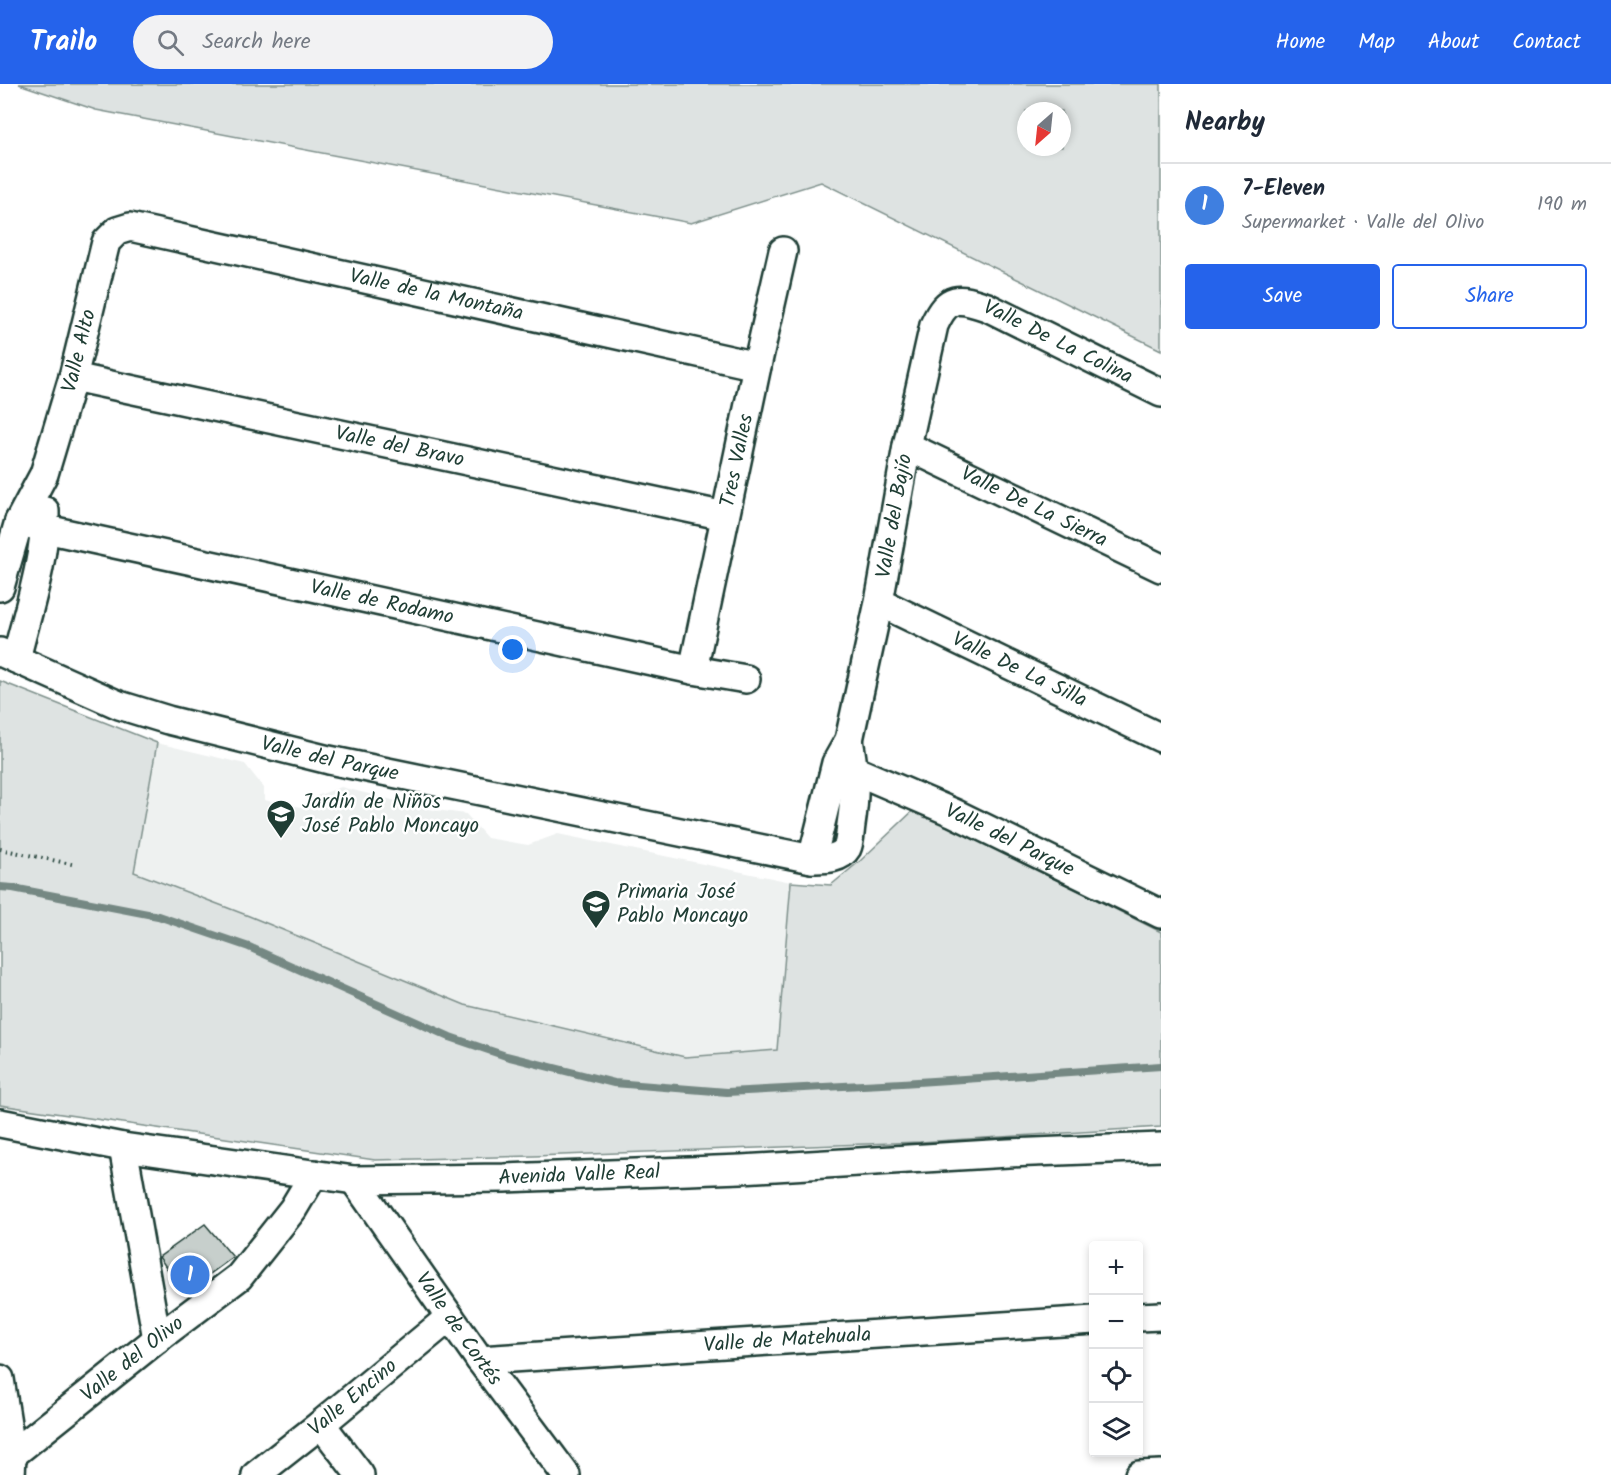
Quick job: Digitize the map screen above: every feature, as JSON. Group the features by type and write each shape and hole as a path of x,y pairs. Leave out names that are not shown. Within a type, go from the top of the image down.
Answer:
{"street":[{"name":"Valle de la Montaña","path":"117,231 130,227 757,366"},
{"name":"Valle Alto","path":"0,587 19,521 44,474 74,377 106,242 117,231"},
{"name":"Tres Valles","path":"693,670 783,251"},
{"name":"Valle De La Colina","path":"954,300 968,300 987,307 1161,393"},
{"name":"Valle del Bajío","path":"847,758 879,602 907,446 934,325 942,308 954,300"},
{"name":"Valle del Bravo","path":"74,377 725,516"},
{"name":"Valle De La Sierra","path":"907,446 1161,568"},
{"name":"Valle Alto","path":"8,656 34,587 46,529 44,474"},
{"name":"Valle de Rodamo","path":"19,521 46,529 693,670 746,679"},
{"name":"Valle De La Silla","path":"879,602 1161,738"},
{"name":"Valle del Parque","path":"8,656 119,705 168,720 329,760 812,859 838,856 847,848 855,801 847,758"},
{"name":"Valle del Parque","path":"847,758 1161,914"},
{"name":"Avenida Valle Real","path":"0,1123 123,1147 354,1180 504,1179 1161,1147"},
{"path":"123,1147 157,1339"},
{"name":"Valle del Olivo","path":"12,1465 157,1339 239,1277 293,1209 314,1174"},
{"name":"Valle de Cortés","path":"354,1180 480,1360 567,1475"},
{"path":"1143,1317 1161,1316"},
{"name":"Valle Encino","path":"256,1475 450,1317"},
{"name":"Valle de Matehuala","path":"480,1360 1089,1320"},
{"path":"0,1379 12,1465"},
{"path":"321,1424 360,1475"},
{"path":"1139,1475 1161,1474"}],"path":[{"path":"0,849 76,865"}],"shaded area":[{"path":"19,84 1161,84 1161,350 821,182 691,223 96,110"},
{"path":"0,681 157,743 134,872 249,916 465,1005 685,1057 777,1050 791,882 831,885 915,809 1161,932 1161,1127 920,1142 375,1160 0,1105"},
{"name":"Primaria José Pablo Moncayo","path":"157,743 245,764 264,788 264,800 306,808 311,798 341,787 428,809 466,814 487,838 528,845 558,834 791,882 777,1050 685,1057 465,1005 249,916 134,872"}],"building":[{"path":"205,1224 233,1257 184,1293 159,1257"}],"waterway":[{"path":"0,887 158,916 249,947 450,1037 506,1056 614,1083 727,1092 1161,1066"}],"place":[{"name":"Jardín de Niños José Pablo Moncayo","path":"281,840"},
{"name":"Primaria José Pablo Moncayo","path":"596,930"},
{"name":"7-Eleven","path":"190,1275"}]}
